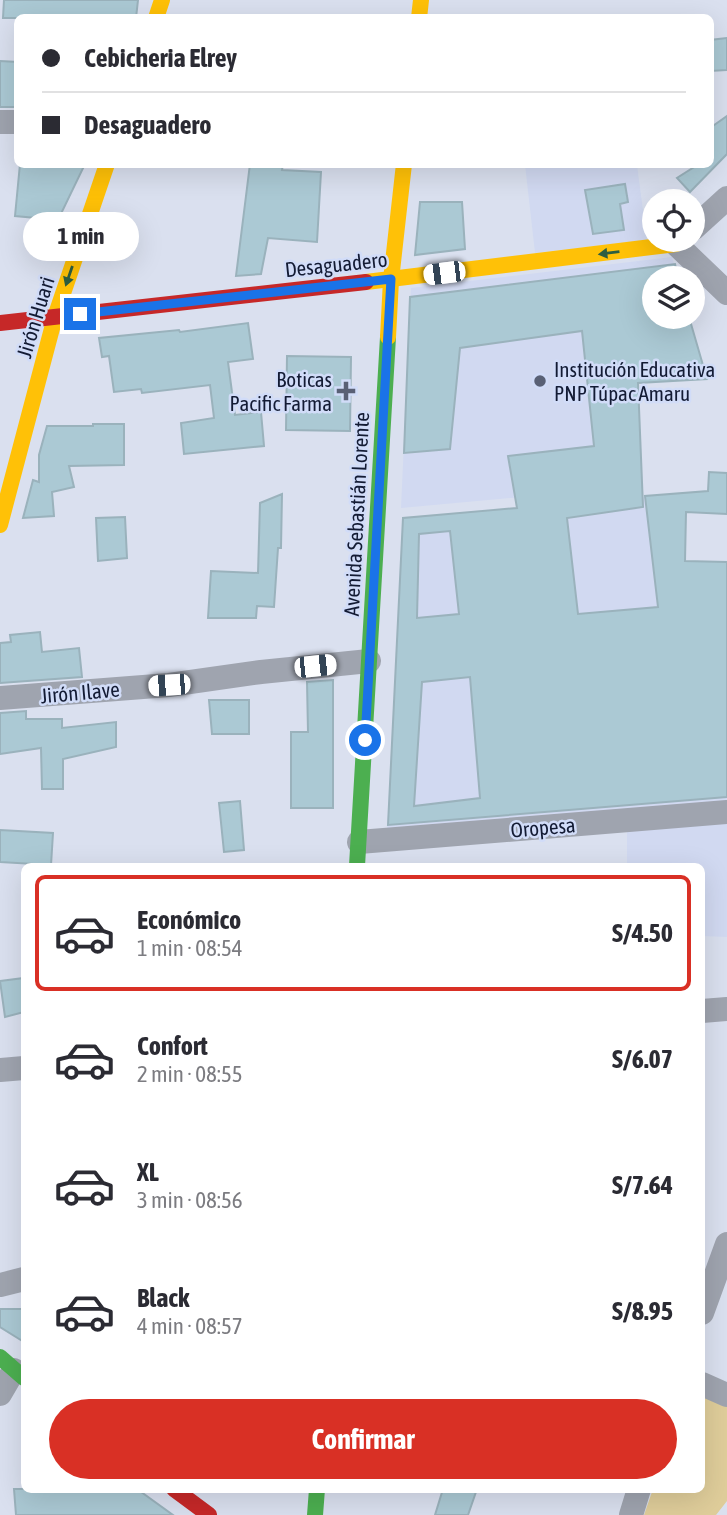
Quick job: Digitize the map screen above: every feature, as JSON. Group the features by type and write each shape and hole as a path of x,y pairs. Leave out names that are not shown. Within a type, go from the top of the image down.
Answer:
{"street":[{"name":"Jirón Huari","path":"0,525 55,317 106,168"},
{"name":"Avenida Sebastián Lorente","path":"358,854 391,279 404,168"},
{"path":"705,218 727,198"},
{"name":"Desaguadero","path":"0,323 391,279 642,244"},
{"path":"695,252 727,293"},
{"name":"Jirón Ilave","path":"0,698 169,685 369,661"},
{"name":"Oropesa","path":"358,854 727,812"},
{"path":"705,1011 727,1009"},
{"path":"0,1070 21,1068"},
{"path":"705,1305 727,1244"},
{"path":"0,1285 21,1280"},
{"path":"0,1394 13,1368"},
{"path":"705,1385 727,1395"},
{"path":"179,1493 209,1515"},
{"path":"315,1515 317,1493"},
{"path":"631,1515 638,1493"}],"shaded area":[{"path":"525,168 637,168 642,203 642,241 535,253"},
{"name":"Institución Educativa PNP Túpac Amaru","path":"672,257 675,266 642,266 642,329 692,329 707,379 638,383 642,486 401,508 411,288"},
{"path":"687,493 685,561 727,562 727,804 387,832 403,518"},
{"path":"727,821 727,937 705,936 705,863 627,863 627,828"},
{"path":"705,1390 727,1404 727,1501 716,1515 644,1515 652,1493 705,1493"}],"building":[{"path":"4,0 138,0 136,14 14,14 14,18 3,18"},
{"path":"727,38 727,70 714,71 714,40"},
{"path":"0,61 14,62 14,107 0,107"},
{"path":"727,116 727,154 714,167 714,125"},
{"path":"20,168 83,168 58,220 15,216"},
{"path":"250,168 321,172 317,242 268,238 261,274 236,276"},
{"path":"693,168 713,168 693,189 687,189 677,178"},
{"path":"625,184 628,202 620,204 624,230 593,234 585,190"},
{"path":"420,202 462,202 465,249 415,255"},
{"path":"642,268 642,329 692,329 707,379 638,383 643,507 567,518 578,614 658,607 645,496 708,491 709,472 727,473 727,514 686,512 685,561 727,562 727,797 388,825 403,518 517,508 508,456 594,446 582,331 460,348 450,449 404,453 410,297","holes":["450,531 459,614 417,618 419,534","470,677 480,798 414,806 422,682"]},
{"path":"248,323 253,359 228,362 235,415 261,412 264,446 184,454 181,423 214,418 210,385 142,393 141,389 114,392 109,356 102,357 99,338 180,332"},
{"path":"287,356 351,357 350,431 286,430"},
{"path":"124,424 124,465 69,466 74,487 52,492 54,516 23,518 33,480 39,482 39,455 47,426"},
{"path":"282,494 281,548 278,548 274,607 257,606 256,618 208,618 211,571 258,573 260,503"},
{"path":"125,517 127,558 98,561 96,518"},
{"path":"40,632 42,652 79,648 82,677 0,683 0,643 11,642 10,635"},
{"path":"333,680 333,808 291,808 291,732 308,732 307,682"},
{"path":"209,700 249,700 249,734 212,734"},
{"path":"26,711 26,719 62,719 62,728 116,722 116,747 63,759 63,789 42,789 41,748 0,754 0,713"},
{"path":"240,801 244,850 224,852 219,803"},
{"path":"0,830 53,833 51,863 0,862"},
{"path":"21,978 21,1013 5,1017 0,981"},
{"path":"0,1309 21,1309 21,1340 0,1327"},
{"path":"14,1489 21,1489 21,1493 143,1493 173,1515 16,1515"},
{"path":"442,1493 476,1493 468,1515 435,1515"}],"traffic: fast":[{"path":"357,863 388,337"},
{"path":"0,1357 21,1375"},
{"path":"315,1515 317,1493"}],"traffic: slow":[{"path":"157,14 162,0"},
{"path":"419,14 421,0"},
{"path":"0,525 55,317 106,168"},
{"path":"388,337 391,280 404,168"},
{"path":"366,282 642,248"}],"traffic: jam":[{"path":"0,323 366,282"},
{"path":"179,1493 209,1515"}],"place":[{"name":"Institución Educativa PNP Túpac Amaru","path":"540,381"},
{"name":"Boticas Pacific Farma","path":"346,391"}],"route":[{"path":"80,314 391,279 365,740"}]}
